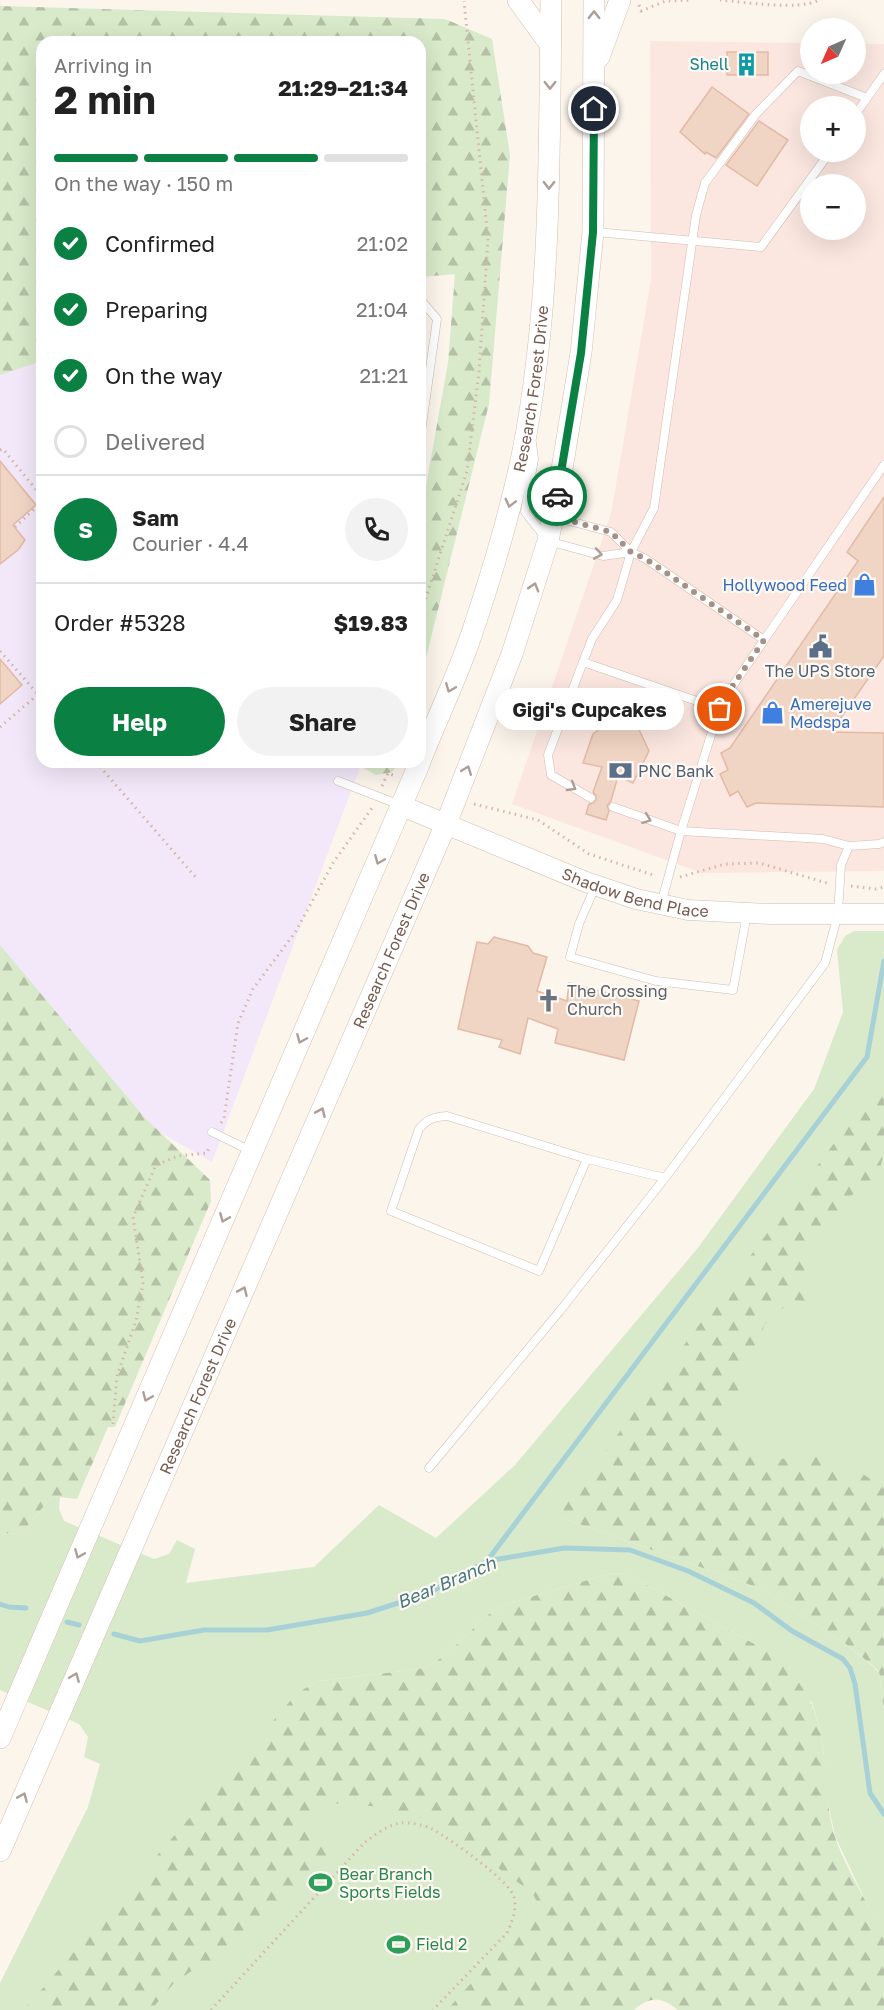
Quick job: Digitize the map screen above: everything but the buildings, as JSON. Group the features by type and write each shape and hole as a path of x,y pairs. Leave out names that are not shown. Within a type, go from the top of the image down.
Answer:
{"main road":[{"path":"518,0 550,44"},
{"name":"Research Forest Drive","path":"426,747 469,640 501,540 522,456 538,347 548,225 550,0"},
{"name":"Research Forest Drive","path":"0,1851 446,824 513,654 548,541 581,353 593,232 594,0"},
{"path":"594,72 620,0"},
{"name":"Research Forest Drive","path":"0,1738 417,768"}],"street":[{"name":"Shadow Bend Place","path":"402,806 596,886 636,899 688,910 884,914"}],"lane":[{"path":"591,798 551,775 548,755 592,639 617,600 631,552 654,508 696,215 705,183 756,114 798,70 867,98 884,74"},
{"path":"593,232 761,247 823,162"},
{"path":"426,307 437,319 426,397"},
{"path":"528,418 534,459 525,512 548,541 603,556 631,552"},
{"path":"661,904 721,703 884,465"},
{"path":"553,516 611,532 631,552 646,559 764,640"},
{"path":"583,662 720,709"},
{"path":"338,781 402,806"},
{"path":"613,807 681,831 823,839 849,846 884,842"},
{"path":"429,1468 665,1178 825,963 838,914 841,865 849,846"},
{"path":"596,886 579,924 570,957 656,981 734,990 747,913"},
{"path":"588,1159 539,1271 392,1211 419,1129 425,1121 435,1117 447,1116 588,1159 665,1178"},
{"path":"214,1133 252,1152"}],"path":[{"path":"637,0 641,11 666,1 690,0"},
{"path":"720,0 771,5 812,3 819,0"},
{"path":"426,597 467,471 479,372 488,239 464,1"},
{"path":"0,450 3,449 36,490"},
{"path":"15,527 36,508"},
{"path":"0,651 36,692"},
{"path":"0,727 36,696"},
{"path":"101,768 198,880"},
{"path":"113,1430 117,1376 136,1321 143,1282 133,1217 156,1165 178,1156 207,1153 214,1133 224,1118 238,1023 253,989 296,931 333,862 368,815 388,768"},
{"path":"388,773 411,783"},
{"path":"456,800 538,820 589,854 669,880 725,864 759,863 839,885 876,889 884,887"},
{"path":"211,2010 364,1843 381,1831 402,1823 431,1828 490,1870 514,1895 513,1920 507,1933 433,2010"}],"shaded area":[{"path":"650,41 800,43 800,84 866,84 866,44 884,44 884,871 702,873 512,804 611,514 651,280"},
{"path":"36,260 36,768 360,768 212,1162 140,1121 0,953 0,292"}],"green space":[{"path":"0,6 445,19 492,39 510,155 489,404 426,658 426,486 448,363 455,274 426,276 426,36 36,36 36,363 0,375"},
{"path":"363,768 395,768 392,772 376,775"},
{"path":"854,931 884,931 884,1613 557,1516 762,1589 846,1644 879,1672 884,1709 884,1940 835,1836 827,1798 823,1746 812,1703 760,1647 632,1577 617,1573 500,1606 442,1657 420,1669 319,1681 304,1689 565,1855 523,2010 0,2010 0,1983 88,1807 100,1764 84,1757 88,1737 79,1724 0,1690 0,1533 21,1534 52,1496 60,1497 59,1509 64,1521 154,1559 169,1554 177,1540 195,1549 186,1583 314,1567 379,1505 436,1538 515,1465 697,1249 814,1089 843,1012 837,950 845,936"},
{"path":"0,945 144,1117 210,1180 211,1201 115,1427 108,1427 77,1499 52,1496 21,1534 0,1533"},
{"path":"884,1076 884,1152 873,1197 854,1193 808,1246 808,1302 792,1300 765,1324 739,1382 738,1393 724,1405 720,1414 769,1460 814,1456 857,1470 884,1488 884,1709 879,1671 846,1644 762,1589 557,1516"},
{"path":"617,1573 632,1577 760,1647 784,1666 804,1690 817,1717 821,1732 829,1812 837,1844 880,1928 884,1941 884,2010 678,2010 662,2000 651,2000 634,2010 447,2010 533,1919 538,1904 533,1894 526,1888 432,1821 393,1810 344,1803 331,1804 315,1811 306,1830 328,1847 332,1856 330,1859 238,1946 224,1956 202,1964 174,1983 151,2010 24,2010 291,1700 304,1689 319,1681 420,1669 442,1657 500,1606"}],"waterway":[{"path":"487,1561 867,1057 884,961"},
{"name":"Bear Branch","path":"114,1634 140,1641 204,1630 267,1630 367,1613 429,1593 487,1561 564,1548 630,1550 688,1571 754,1603 792,1631 843,1659 850,1668 855,1684 870,1793 884,1814"},
{"name":"Bear Branch","path":"0,1604 26,1608"},
{"name":"Bear Branch","path":"67,1622 79,1625"}],"way so far":[{"path":"557,496 553,516 611,532 631,552 646,559 764,640 721,703 720,709"}],"place":[{"name":"Shell","path":"747,64"},
{"name":"Hollywood Feed","path":"865,585"},
{"name":"The UPS Store","path":"820,646"},
{"name":"Gigi's Cupcakes","path":"720,709"},
{"name":"Amerejuve Medspa","path":"772,713"},
{"name":"PNC Bank","path":"620,771"},
{"name":"The Crossing Church","path":"549,1000"},
{"name":"Bear Branch Sports Fields","path":"321,1883"},
{"name":"Field 2","path":"398,1944"}],"route":[{"path":"557,496 581,353 593,232 594,109"}]}
